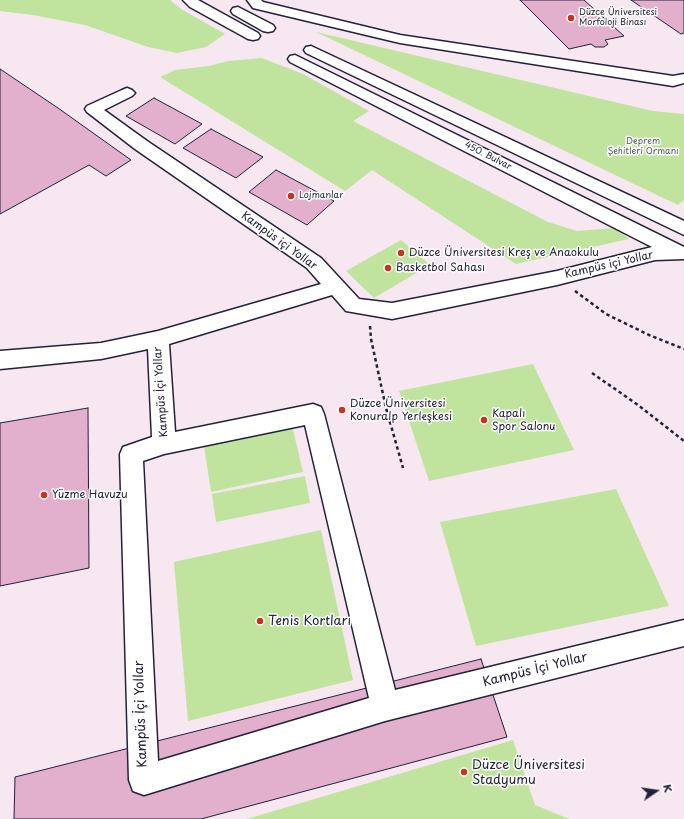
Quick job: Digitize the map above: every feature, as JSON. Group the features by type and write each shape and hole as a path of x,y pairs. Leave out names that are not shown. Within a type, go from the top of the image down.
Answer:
{"street":[{"path":"190,0 250,34 265,26 224,3"},
{"path":"254,0 258,5 400,39 673,81 684,78"},
{"name":"450. Bulvar","path":"312,50 684,229"},
{"name":"450. Bulvar","path":"295,60 683,254"},
{"name":"Kampüs içi Yollar","path":"127,93 93,109 141,146 314,263 353,306 392,311 557,278 655,253 683,254"},
{"path":"683,254 672,245 671,240 675,232 684,229"},
{"path":"0,360 101,351 158,339 335,287"},
{"name":"Kampüs İçi Yollar","path":"158,339 164,444"},
{"name":"Kampüs İçi Yollar","path":"385,708 313,414 164,444 131,454 144,780 385,708 684,633"}],"path":[{"path":"557,278 606,314 649,335 684,349"},
{"path":"370,308 371,338 386,408 403,468"},
{"path":"592,373 638,405 684,441"}],"shaded area":[{"name":"Düzce Üniversitesi Konuralp Yerleşkesi","path":"0,0 684,0 684,819 0,819"}],"green space":[{"path":"0,0 170,0 181,9 225,34 206,47 177,53 148,47 85,25 33,15 0,11"},
{"name":"Deprem Şehitleri Ormanı","path":"316,32 653,111 684,114 684,200 678,205"},
{"path":"262,58 303,74 369,111 353,121 548,222 577,231 615,228 629,239 516,264 372,170 345,191 160,77 175,70 209,66 228,61"},
{"name":"Basketbol Sahası","path":"401,240 430,265 374,298 346,271"},
{"name":"Kapalı Spor Salonu","path":"533,364 574,450 429,481 399,391"},
{"path":"291,421 303,472 211,492 203,439"},
{"path":"305,476 310,503 216,522 212,494"},
{"path":"616,489 669,606 476,646 440,522"},
{"name":"Tenis Kortları","path":"321,530 353,680 188,721 174,562"},
{"name":"Düzce Üniversitesi Stadyumu","path":"513,740 535,805 569,819 247,819"}],"building":[{"name":"Düzce Üniversitesi Morfoloji Binası","path":"520,0 584,0 624,36 605,40 608,44 604,47 595,47 591,44 569,49"},
{"path":"631,0 684,0 684,33 681,34"},
{"path":"0,69 131,160 106,176 89,165 0,214"},
{"path":"154,98 202,124 175,144 126,116"},
{"path":"211,129 263,157 236,178 183,148"},
{"name":"Lojmanlar","path":"276,170 334,201 307,225 249,192"},
{"name":"Yüzme Havuzu","path":"88,408 89,568 0,586 0,423"},
{"path":"481,659 507,737 201,819 14,819 15,777"}],"place":[{"name":"Düzce Üniversitesi Morfoloji Binası","path":"571,18"},
{"name":"Lojmanlar","path":"291,196"},
{"name":"Düzce Üniversitesi Kreş ve Anaokulu","path":"401,253"},
{"name":"Basketbol Sahası","path":"388,268"},
{"name":"Düzce Üniversitesi Konuralp Yerleşkesi","path":"342,410"},
{"name":"Kapalı Spor Salonu","path":"484,420"},
{"name":"Yüzme Havuzu","path":"44,495"},
{"name":"Tenis Kortları","path":"260,621"},
{"name":"Düzce Üniversitesi Stadyumu","path":"464,772"}]}
